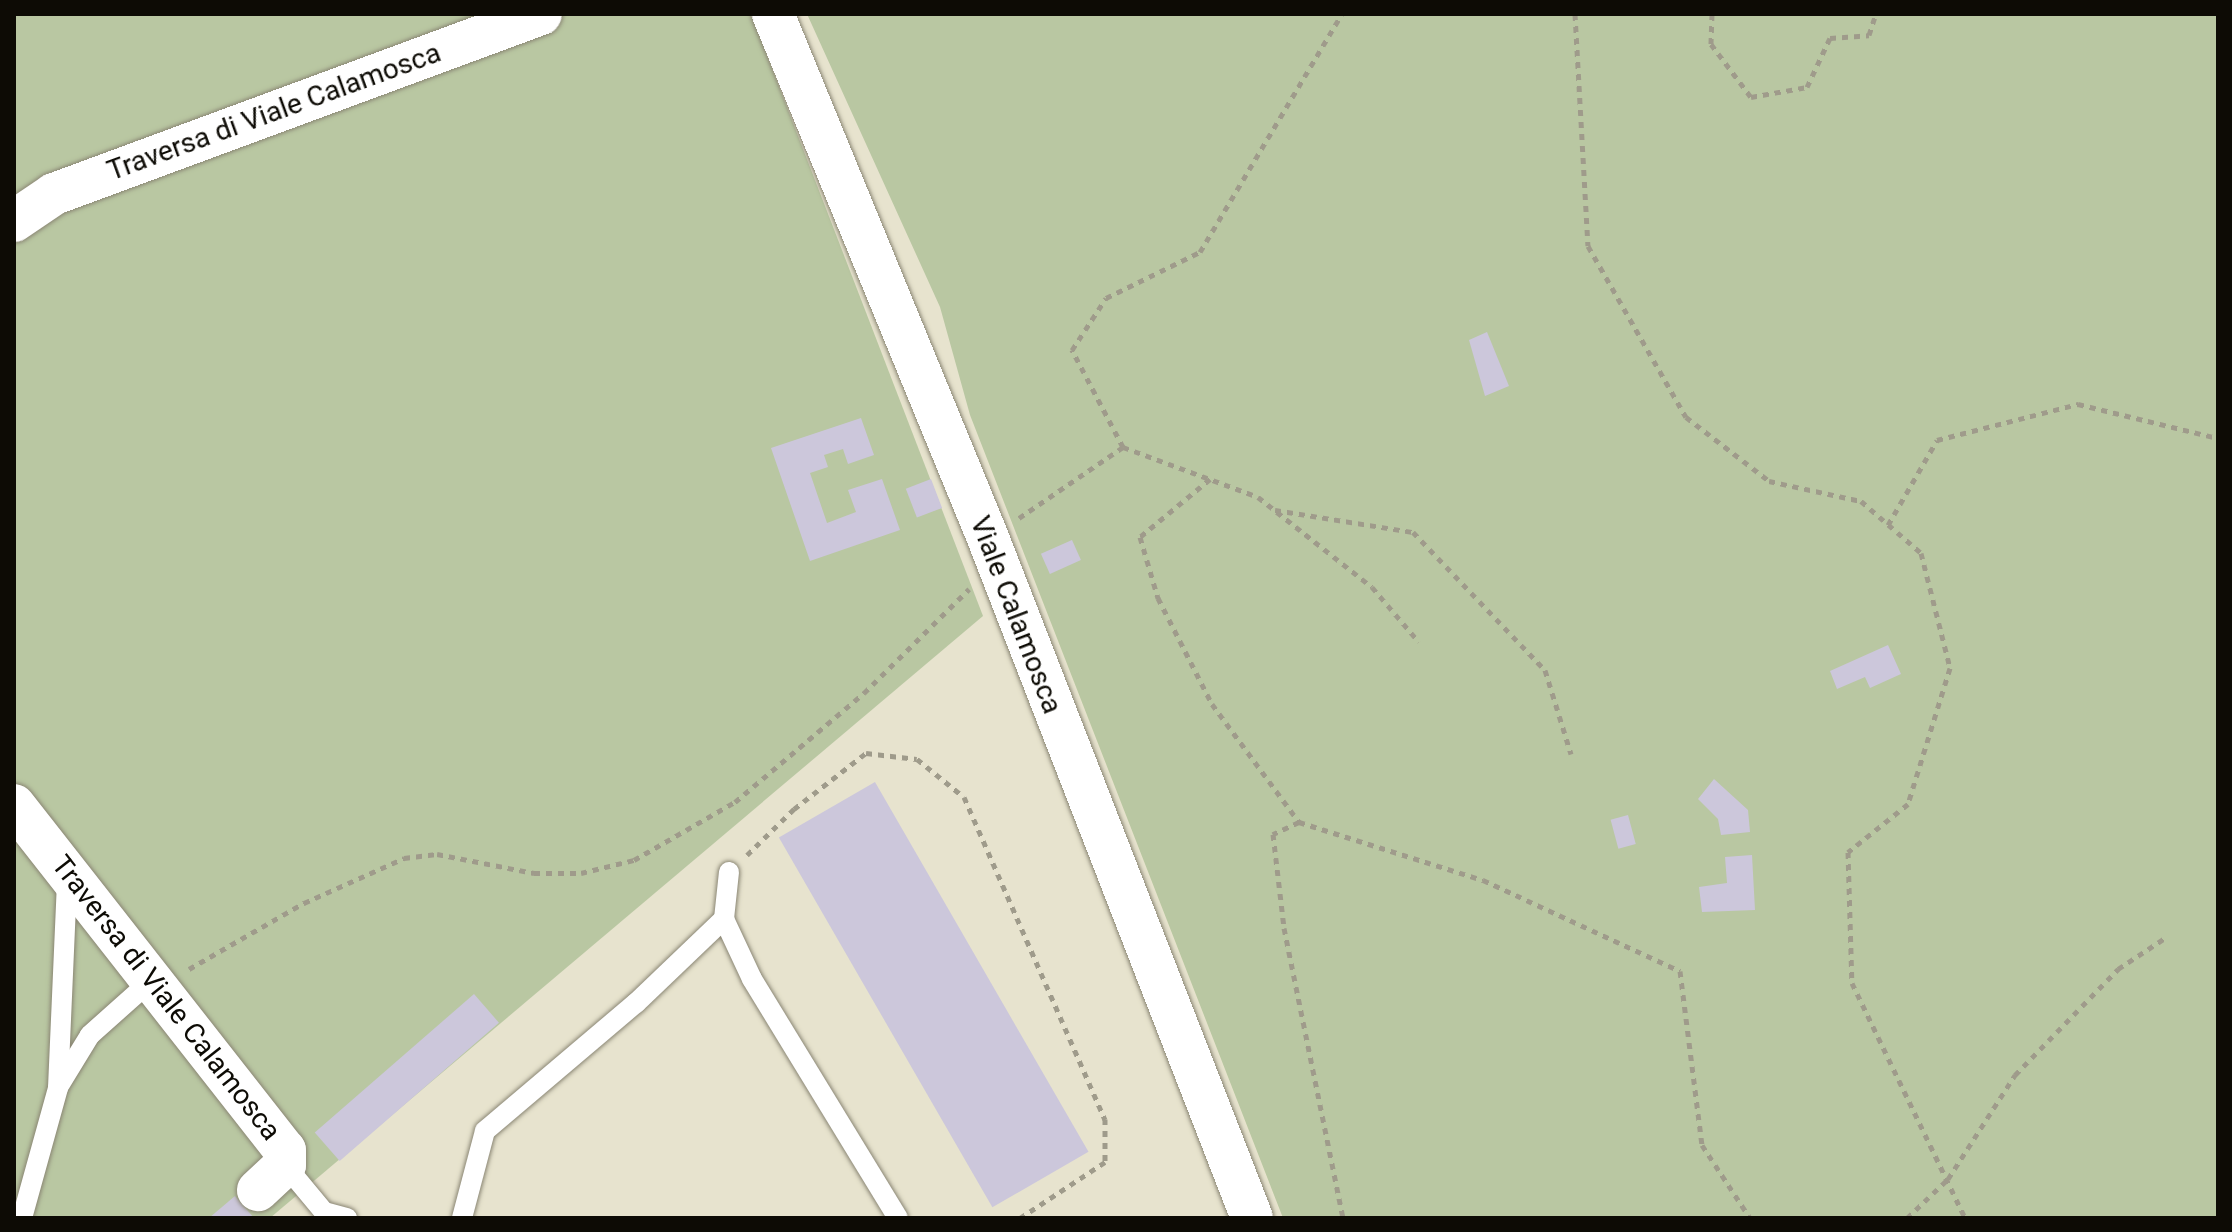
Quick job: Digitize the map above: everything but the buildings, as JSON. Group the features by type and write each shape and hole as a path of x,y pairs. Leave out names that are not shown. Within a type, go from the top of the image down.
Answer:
{"street":[{"name":"Traversa di Viale Calamosca","path":"14,221 54,194 541,14"},
{"name":"Viale Calamosca","path":"773,14 991,550 1252,1218"},
{"name":"Traversa di Viale Calamosca","path":"14,805 157,982 285,1150 272,1178"}],"lane":[{"path":"22,1218 58,1088 67,870"},
{"path":"729,872 724,919 752,979 898,1218"},
{"path":"461,1218 485,1131 636,1003 724,919"},
{"path":"58,1088 90,1035 157,982"},
{"path":"272,1178 324,1212 347,1218"}],"path":[{"path":"1342,14 1200,252 1106,298 1072,350 1123,447 1258,497 1372,587 1419,642"},
{"path":"1575,14 1588,246 1686,417 1769,481 1861,501 1921,553 1950,668 1908,804 1848,852 1852,983 1965,1218"},
{"path":"1712,14 1711,44 1751,97 1807,87 1830,38 1869,35 1876,14"},
{"path":"1888,525 1937,440 2078,404 2217,438"},
{"path":"157,982 304,903 404,858 437,854 550,873 581,873 634,860 735,802 777,768 941,621 991,550 1123,447"},
{"path":"1210,479 1140,537 1158,598 1212,704 1299,822 1483,880 1680,971 1702,1145 1750,1218"},
{"path":"1274,510 1413,532 1545,670 1571,754"},
{"path":"729,872 794,809 866,753 917,759 964,797 1105,1119 1105,1162 1020,1218"},
{"path":"1299,822 1273,834 1284,928 1343,1218"},
{"path":"1907,1218 1948,1179 2015,1075 2118,969 2165,938"}],"green space":[{"path":"14,14 751,14 983,616 270,1218 14,1218"},
{"path":"807,14 2218,14 2218,1218 1283,1218 970,415 940,307"}]}
